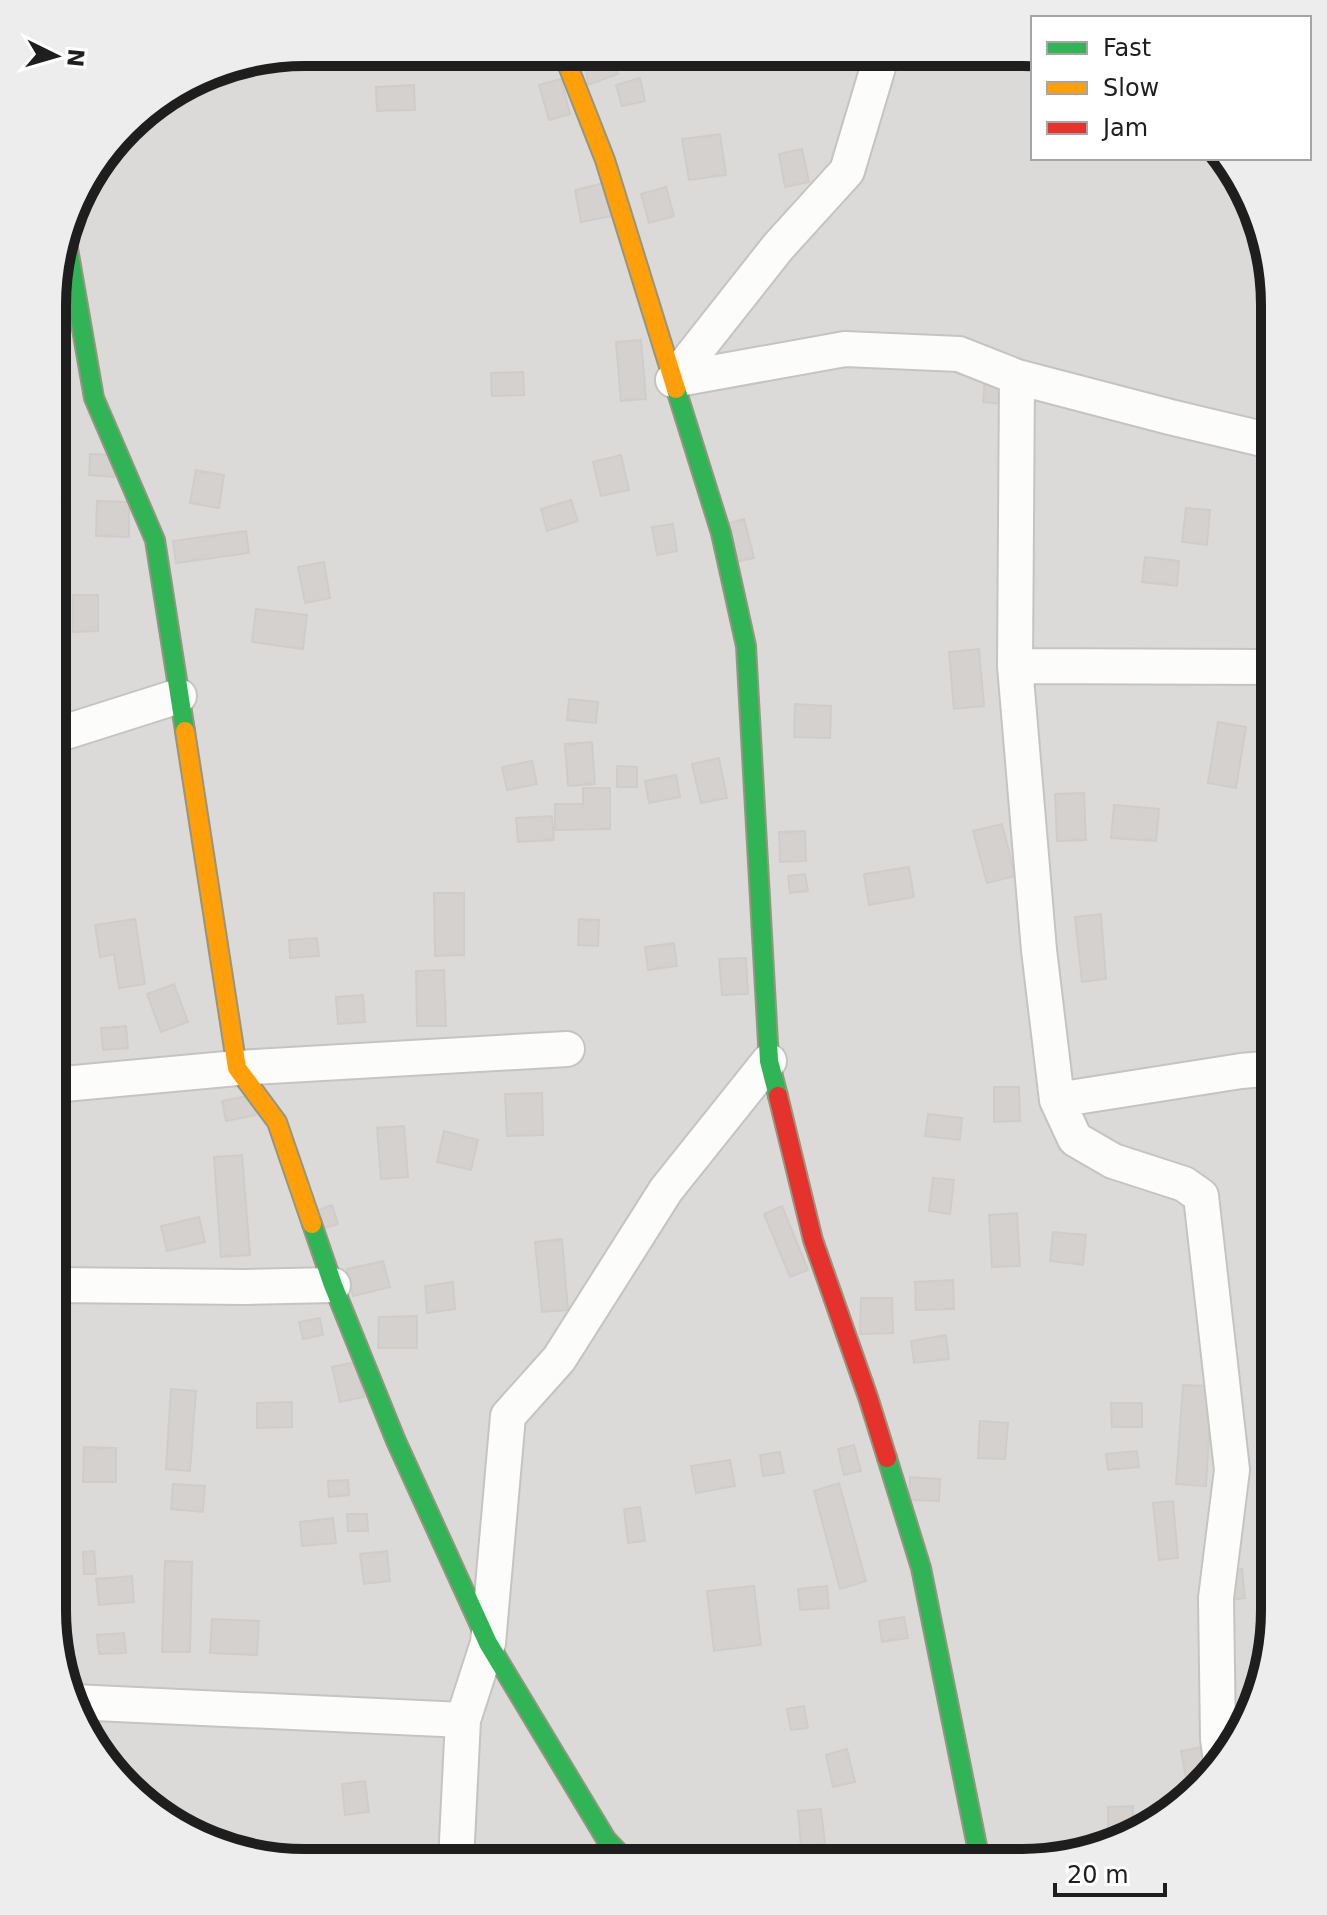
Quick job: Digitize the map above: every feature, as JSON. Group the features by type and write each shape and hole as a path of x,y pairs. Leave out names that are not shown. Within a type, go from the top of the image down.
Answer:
{"street":[{"path":"568,66 605,160 721,533 746,646 769,1061 813,1240 868,1397 921,1568 978,1849"},
{"path":"673,380 778,247 847,171 880,66"},
{"path":"70,262 94,398 155,540 237,1068 277,1122 333,1285 396,1441 488,1643 606,1839 616,1849"},
{"path":"673,380 845,349 959,354 1017,377 1261,439"},
{"path":"1017,377 1015,666 1033,887 1057,1100 1075,1139 1113,1161 1184,1184 1201,1196 1232,1470 1216,1598 1219,1746"},
{"path":"1015,666 1261,667"},
{"path":"66,732 179,696"},
{"path":"66,1084 237,1068 567,1049"},
{"path":"457,1849 463,1720 488,1643 508,1416 559,1359 666,1190 769,1061"},
{"path":"1057,1100 1260,1069"},
{"path":"66,1285 333,1285"},
{"path":"85,1703 463,1720"}],"shaded area":[{"path":"305,66 1031,67 1031,160 1212,160 1236,199 1253,243 1261,305 1260,1626 1248,1687 1221,1743 1180,1790 1128,1824 1084,1841 1022,1849 274,1847 228,1836 172,1809 125,1768 91,1716 74,1672 66,1610 68,274 74,243 91,199 125,147 172,106 199,91 243,74"}],"building":[{"path":"586,66 616,66 618,74 588,85"},
{"path":"640,78 645,101 622,106 616,85"},
{"path":"561,79 570,114 549,120 539,85"},
{"path":"414,85 415,110 377,111 376,87"},
{"path":"720,134 726,175 689,180 682,139"},
{"path":"802,149 809,182 785,187 779,154"},
{"path":"605,183 612,216 581,222 575,190"},
{"path":"666,187 674,216 649,223 641,194"},
{"path":"641,340 646,399 621,401 616,342"},
{"path":"523,372 524,395 492,396 491,373"},
{"path":"985,376 1014,378 1011,405 983,402"},
{"path":"90,454 115,455 114,477 89,475"},
{"path":"621,455 629,490 601,496 593,462"},
{"path":"196,470 224,475 219,508 190,503"},
{"path":"571,500 578,521 547,531 541,509"},
{"path":"97,501 129,502 129,537 96,536"},
{"path":"1186,508 1210,510 1207,545 1182,542"},
{"path":"744,519 754,558 736,562 726,524"},
{"path":"673,524 677,551 657,555 652,527"},
{"path":"246,531 249,553 176,563 173,541"},
{"path":"1145,557 1179,561 1177,586 1142,582"},
{"path":"324,562 330,598 305,603 298,567"},
{"path":"73,595 98,595 98,631 73,632"},
{"path":"256,609 307,615 303,649 252,642"},
{"path":"979,649 984,706 954,709 949,652"},
{"path":"569,699 598,702 596,723 567,720"},
{"path":"795,704 831,706 830,738 794,737"},
{"path":"1218,722 1246,727 1236,788 1208,783"},
{"path":"592,742 595,784 568,786 565,744"},
{"path":"719,758 727,798 701,803 692,764"},
{"path":"532,761 537,784 507,790 502,767"},
{"path":"617,766 637,767 637,787 617,787"},
{"path":"676,775 680,797 649,803 645,781"},
{"path":"583,788 610,788 610,829 555,830 555,804 583,804"},
{"path":"1084,793 1086,840 1057,841 1055,794"},
{"path":"1114,805 1159,809 1156,841 1111,838"},
{"path":"552,816 554,840 518,842 516,818"},
{"path":"1002,824 1015,876 987,883 973,831"},
{"path":"805,831 806,861 780,862 779,832"},
{"path":"909,867 914,897 869,905 864,874"},
{"path":"805,874 808,891 790,893 788,876"},
{"path":"434,893 464,893 464,955 435,956"},
{"path":"1101,914 1106,979 1082,982 1075,917"},
{"path":"135,919 145,984 119,988 114,954 100,957 95,925"},
{"path":"579,919 599,920 598,946 578,945"},
{"path":"317,938 319,956 290,958 289,940"},
{"path":"674,943 677,966 648,970 645,947"},
{"path":"746,958 748,994 722,995 719,959"},
{"path":"444,970 446,1026 417,1026 416,971"},
{"path":"174,984 188,1022 161,1032 147,994"},
{"path":"363,995 365,1022 338,1024 336,997"},
{"path":"126,1026 128,1048 103,1050 101,1028"},
{"path":"994,1087 1019,1087 1020,1121 994,1122"},
{"path":"542,1093 543,1135 507,1136 505,1094"},
{"path":"252,1095 256,1115 226,1121 222,1101"},
{"path":"928,1114 962,1118 960,1140 925,1136"},
{"path":"404,1126 408,1177 381,1179 377,1128"},
{"path":"444,1131 478,1140 471,1170 437,1162"},
{"path":"242,1155 250,1255 221,1257 214,1157"},
{"path":"933,1178 954,1180 950,1214 929,1211"},
{"path":"332,1205 338,1224 321,1229 315,1211"},
{"path":"782,1206 808,1270 790,1277 764,1214"},
{"path":"1017,1213 1020,1266 992,1267 989,1215"},
{"path":"199,1217 205,1242 167,1251 161,1226"},
{"path":"1053,1232 1086,1235 1083,1265 1050,1261"},
{"path":"562,1239 568,1310 542,1312 535,1242"},
{"path":"383,1261 390,1287 353,1296 347,1269"},
{"path":"953,1280 954,1309 916,1310 915,1282"},
{"path":"453,1282 455,1309 427,1313 425,1286"},
{"path":"861,1298 892,1298 893,1333 860,1334"},
{"path":"417,1316 417,1348 378,1348 379,1317"},
{"path":"320,1318 323,1335 303,1339 299,1322"},
{"path":"946,1335 949,1359 914,1363 911,1341"},
{"path":"355,1362 364,1397 340,1402 332,1367"},
{"path":"1183,1385 1212,1386 1206,1486 1176,1484"},
{"path":"171,1389 196,1391 190,1471 166,1469"},
{"path":"292,1402 292,1427 257,1428 257,1403"},
{"path":"1111,1403 1142,1403 1142,1427 1112,1427"},
{"path":"980,1421 1008,1423 1005,1459 978,1458"},
{"path":"854,1445 861,1471 844,1475 838,1449"},
{"path":"84,1447 116,1448 116,1482 83,1482"},
{"path":"1137,1451 1139,1467 1108,1470 1106,1454"},
{"path":"780,1452 784,1473 763,1476 760,1455"},
{"path":"730,1460 735,1486 696,1493 691,1466"},
{"path":"910,1477 940,1479 939,1501 909,1500"},
{"path":"348,1480 349,1495 329,1497 328,1481"},
{"path":"839,1483 866,1581 840,1589 814,1491"},
{"path":"173,1484 205,1486 203,1512 171,1509"},
{"path":"1173,1501 1178,1558 1159,1560 1153,1503"},
{"path":"640,1507 645,1541 628,1543 624,1509"},
{"path":"347,1514 367,1514 368,1531 348,1531"},
{"path":"333,1518 336,1543 302,1546 300,1522"},
{"path":"94,1551 96,1574 84,1574 83,1552"},
{"path":"387,1551 390,1581 364,1584 360,1554"},
{"path":"165,1561 192,1562 190,1652 162,1652"},
{"path":"1242,1569 1245,1598 1224,1601 1220,1572"},
{"path":"132,1576 134,1602 99,1605 96,1579"},
{"path":"754,1586 761,1645 714,1651 707,1591"},
{"path":"827,1586 829,1608 800,1610 798,1589"},
{"path":"904,1617 908,1638 882,1642 879,1621"},
{"path":"212,1619 259,1621 257,1655 210,1653"},
{"path":"124,1633 126,1653 99,1654 97,1635"},
{"path":"804,1706 808,1728 791,1730 787,1709"},
{"path":"1202,1747 1205,1764 1187,1783 1181,1751"},
{"path":"847,1749 855,1782 833,1787 826,1755"},
{"path":"365,1781 369,1812 345,1815 342,1784"},
{"path":"1133,1806 1133,1821 1108,1829 1108,1807"},
{"path":"821,1809 825,1844 801,1846 798,1811"}],"traffic: fast":[{"path":"70,262 94,398 155,540 185,731"},
{"path":"676,389 721,533 746,646 769,1061 778,1096"},
{"path":"312,1224 333,1285 396,1441 488,1643 606,1839 616,1849"},
{"path":"887,1458 921,1568 978,1849"}],"traffic: slow":[{"path":"568,66 605,160 676,389"},
{"path":"185,731 237,1068 277,1122 312,1224"}],"traffic: jam":[{"path":"778,1096 813,1240 887,1458"}]}
